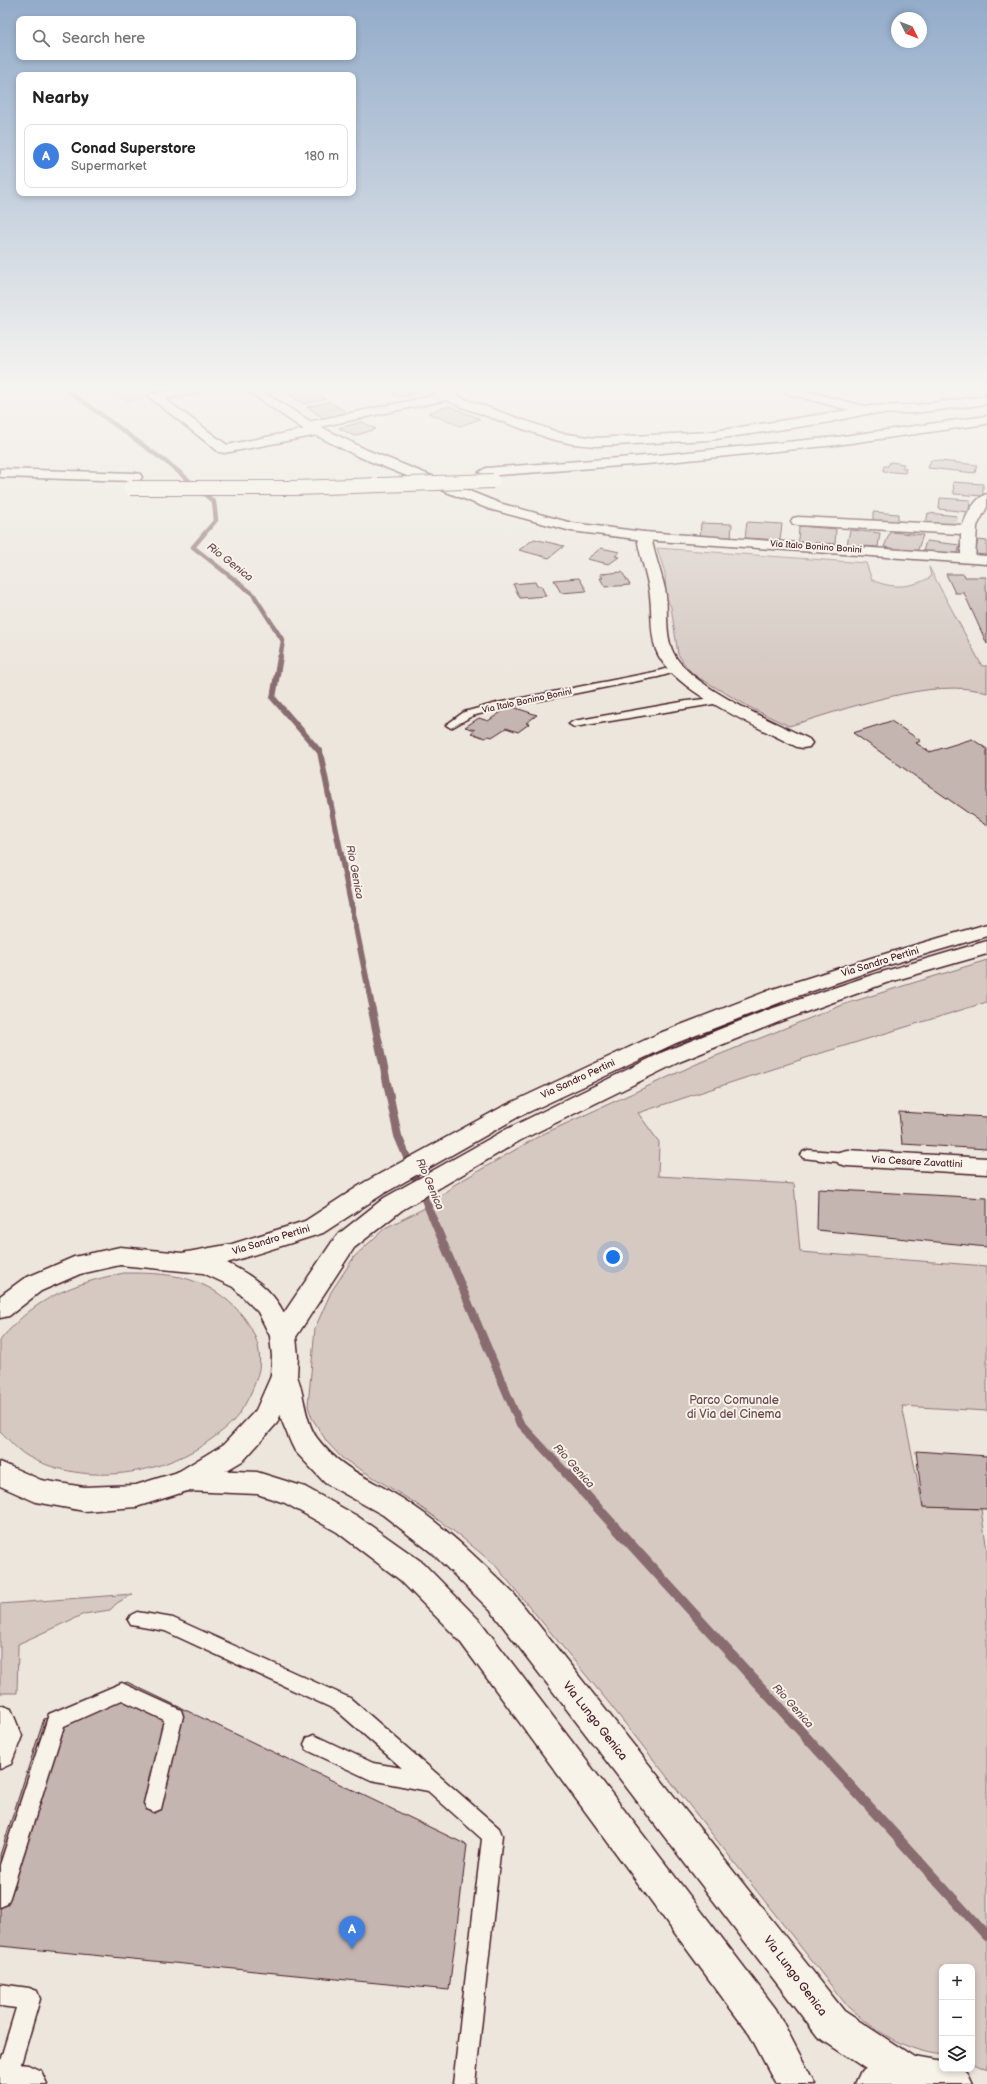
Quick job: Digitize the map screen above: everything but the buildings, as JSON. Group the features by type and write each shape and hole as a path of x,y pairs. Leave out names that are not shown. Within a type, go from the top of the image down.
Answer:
{"main road":[{"path":"276,487 308,487"},
{"name":"Via Italo Bonino Bonini","path":"447,487 494,506 571,527 644,536 987,560"},
{"path":"968,559 968,530 973,516 987,498"},
{"path":"798,521 968,530"},
{"path":"644,536 647,559 657,589 661,635 666,653 676,669 722,700 803,743"},
{"name":"Via Sandro Pertini","path":"283,1336 345,1242 510,1112 668,1038 781,994 878,962 987,930"},
{"name":"Via Sandro Pertini","path":"185,1261 234,1253 314,1227 374,1188 574,1104 671,1057 773,1016 879,979 987,947"},
{"name":"Via Cesare Zavattini","path":"847,1158 987,1166"},
{"path":"0,1309 32,1285 74,1266 120,1256 207,1264 242,1281 268,1306 283,1336 285,1356 284,1376 267,1416 234,1452 187,1480 136,1496 84,1499 36,1490 0,1491"},
{"name":"Via Lungo Genica","path":"284,1376 296,1421 305,1443 335,1475 393,1507 442,1544 503,1603 831,2024 908,2076"},
{"path":"0,1473 36,1490"},
{"path":"187,1480 257,1483 295,1495 347,1524 411,1571 469,1630 759,2015 796,2084"},
{"path":"0,1719 6,1736 0,1754"},
{"name":"Via Lungo Genica","path":"874,2084 908,2076 941,2079 954,2084"}],"lane":[{"name":"Via Italo Bonino Bonini","path":"451,725 468,714 500,705 655,675 676,669"},
{"path":"574,724 687,704 722,700"},
{"path":"808,1156 847,1158"},
{"path":"137,1620 167,1623 343,1704 492,1835 464,2084"},
{"path":"0,1897 56,1720 122,1691 174,1716 154,1803"},
{"path":"314,1744 371,1771 434,1784"},
{"path":"0,1995 29,1999 11,2082"}],"green space":[{"path":"657,548 866,563 872,580 894,586 909,585 924,581 931,577 929,567 982,666 987,666 987,693 966,689 942,688 915,692 861,704 789,726 753,709 694,675 685,665 678,654 671,607 666,597 665,573"},
{"name":"Parco Comunale di Via del Cinema","path":"987,960 987,1002 815,1055 638,1113 659,1142 658,1176 794,1184 800,1252 987,1266 987,1411 902,1406 923,1507 981,1509 987,1551 987,2069 975,2063 975,1964 939,1964 939,2055 915,2049 891,2038 880,2032 848,2007 609,1703 495,1565 460,1536 415,1503 342,1458 327,1442 312,1418 308,1406 315,1328 331,1292 354,1257 385,1228 427,1207 454,1185 541,1135 701,1062 845,1004"},
{"path":"124,1273 162,1274 181,1277 211,1289 234,1306 251,1329 257,1341 259,1369 248,1399 233,1422 213,1438 193,1451 148,1469 124,1473 99,1474 75,1472 51,1466 25,1455 17,1449 0,1431 0,1341 16,1323 40,1304 53,1296 80,1284"},
{"path":"133,1594 117,1603 110,1610 84,1614 18,1644 17,1693 0,1693 0,1604"}],"waterway":[{"name":"Rio Genica","path":"197,487 214,502 216,520 193,547 253,594 283,641 280,658"},
{"name":"Rio Genica","path":"280,657 273,698 320,752 373,1011"},
{"name":"Rio Genica","path":"372,1010 398,1136 519,1422 567,1474"},
{"name":"Rio Genica","path":"566,1473 987,1936"}],"place":[{"name":"Conad Superstore","path":"352,1949"}]}
